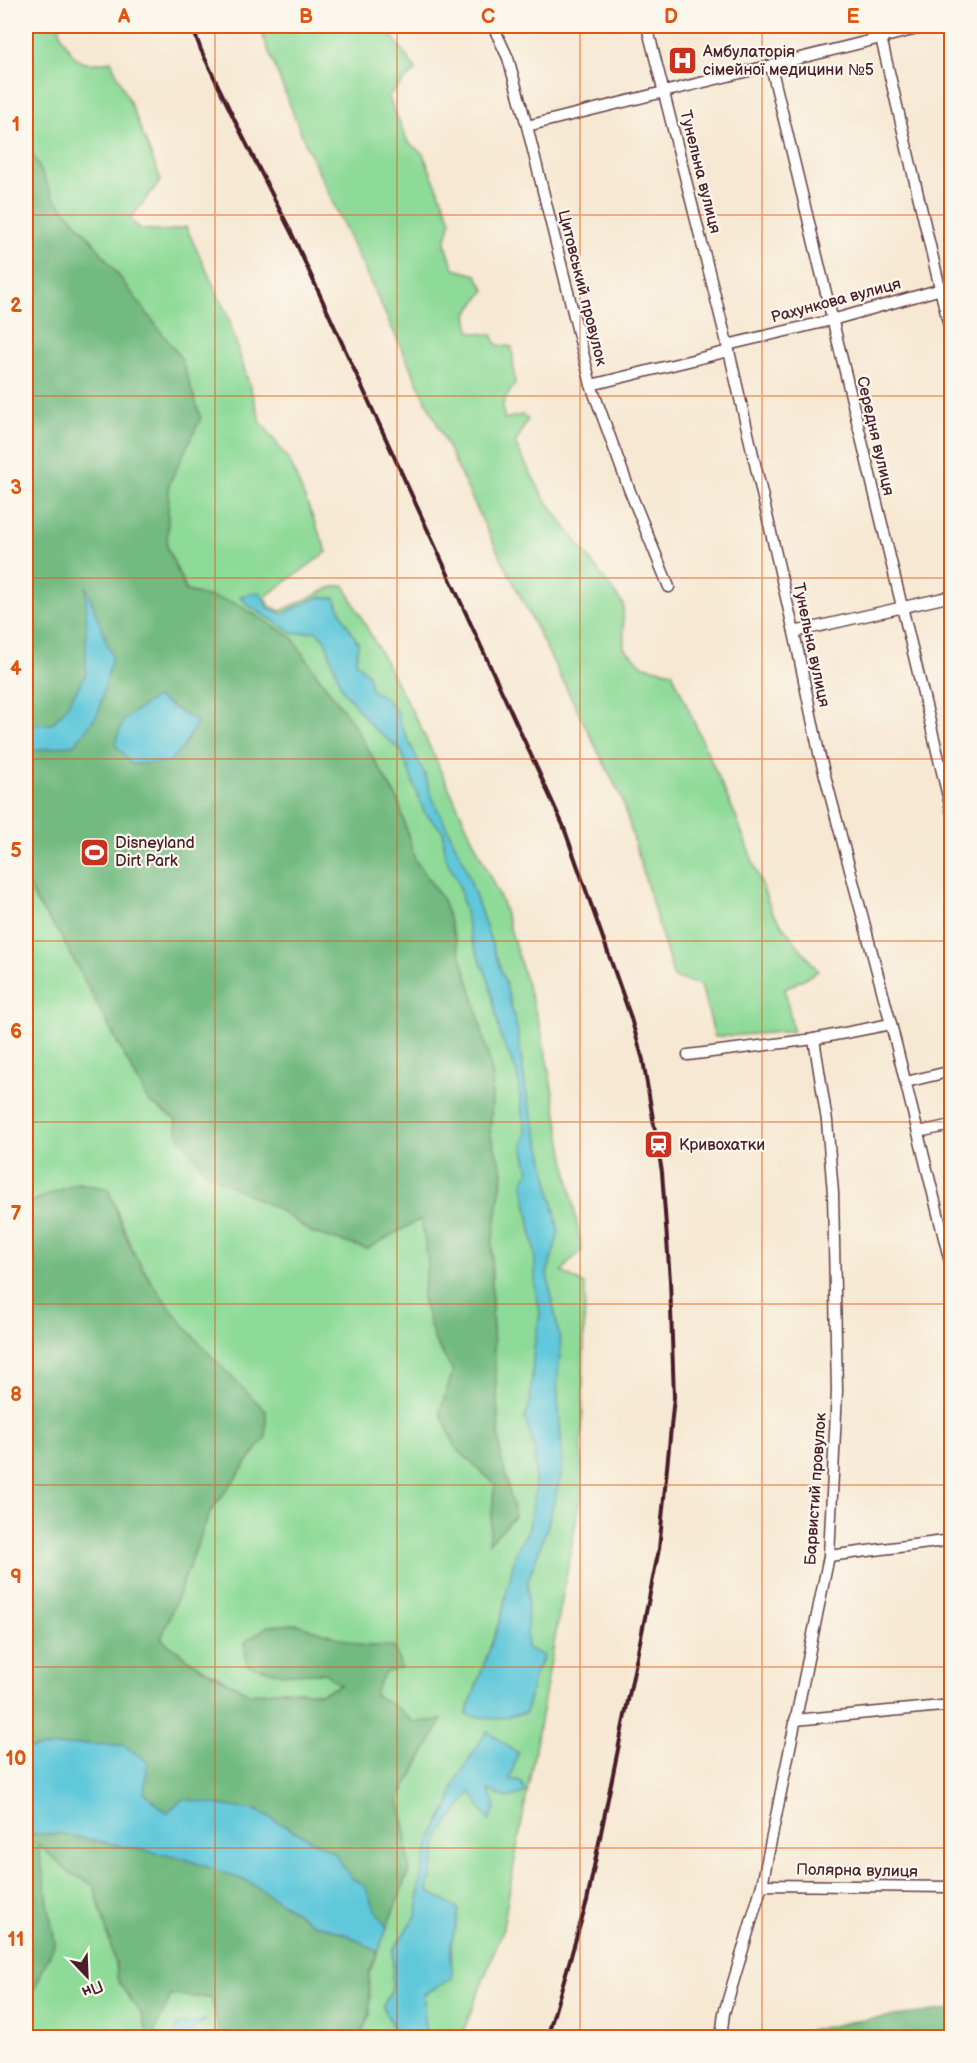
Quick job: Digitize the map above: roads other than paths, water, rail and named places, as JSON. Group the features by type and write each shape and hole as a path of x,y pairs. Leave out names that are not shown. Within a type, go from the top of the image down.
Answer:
{"street":[{"name":"Цитовський провулок","path":"493,26 508,58 527,126 591,385 629,489 669,587"},
{"name":"Тунельна вулиця","path":"648,26 728,348 794,632 819,753 906,1082 951,1270"},
{"path":"874,26 881,38 951,339"},
{"path":"527,126 929,26"},
{"name":"Середня вулиця","path":"771,66 951,813"},
{"name":"Рахункова вулиця","path":"591,385 951,286"},
{"path":"794,632 951,596"},
{"path":"688,1055 814,1039 891,1024"},
{"name":"Барвистий провулок","path":"721,2037 724,2013 762,1885 829,1556 837,1391 833,1193 828,1121 814,1039"},
{"path":"906,1082 951,1071"},
{"path":"918,1132 951,1125"},
{"path":"829,1556 951,1540"},
{"path":"795,1720 951,1706"},
{"name":"Полярна вулиця","path":"762,1885 951,1887"}],"water":[{"path":"86,586 112,657 98,714 75,744 34,751 26,747 26,725 52,724 66,708 86,674"},
{"path":"260,592 268,608 283,614 318,597 335,598 358,643 356,662 368,674 371,690 384,697 397,711 400,723 425,775 433,800 463,860 506,985 517,1029 527,1098 542,1151 559,1232 547,1274 561,1345 557,1384 563,1467 547,1528 528,1580 527,1648 544,1656 535,1673 526,1713 494,1719 466,1715 501,1617 516,1552 529,1528 535,1492 535,1452 525,1418 530,1403 534,1347 540,1313 535,1285 535,1253 523,1183 529,1171 523,1146 526,1131 517,1072 501,1038 489,981 471,939 459,885 445,856 443,831 424,812 401,750 372,727 342,689 325,640 316,631 294,634 246,604 240,596"},
{"path":"156,697 197,722 183,747 168,763 131,764 115,744 124,719"},
{"path":"487,1731 518,1753 510,1779 520,1781 526,1792 508,1798 488,1790 496,1807 489,1821 471,1792 439,1835 428,1891 459,1910 451,1945 452,1979 424,1994 424,2021 427,2037 397,2037 383,2006 392,1989 393,1950 417,1914 420,1881 432,1835 449,1806 455,1782"},
{"path":"84,1744 123,1745 148,1762 144,1793 167,1812 183,1799 258,1811 335,1853 351,1878 365,1886 372,1904 387,1928 378,1952 348,1935 312,1923 249,1882 185,1859 62,1834 26,1834 26,1749"},
{"path":"207,2020 194,2028 191,2037 176,2037 177,2025"}],"railway":[{"path":"192,26 238,127 292,234 563,825 630,1015 643,1060 662,1172 670,1280 674,1397 659,1549 587,1901 547,2038"}],"place":[{"name":"Амбулаторія сімейної медицини №5","path":"682,61"},
{"name":"Disneyland Dirt Park","path":"94,852"},
{"name":"Кривохатки","path":"658,1145"}]}
